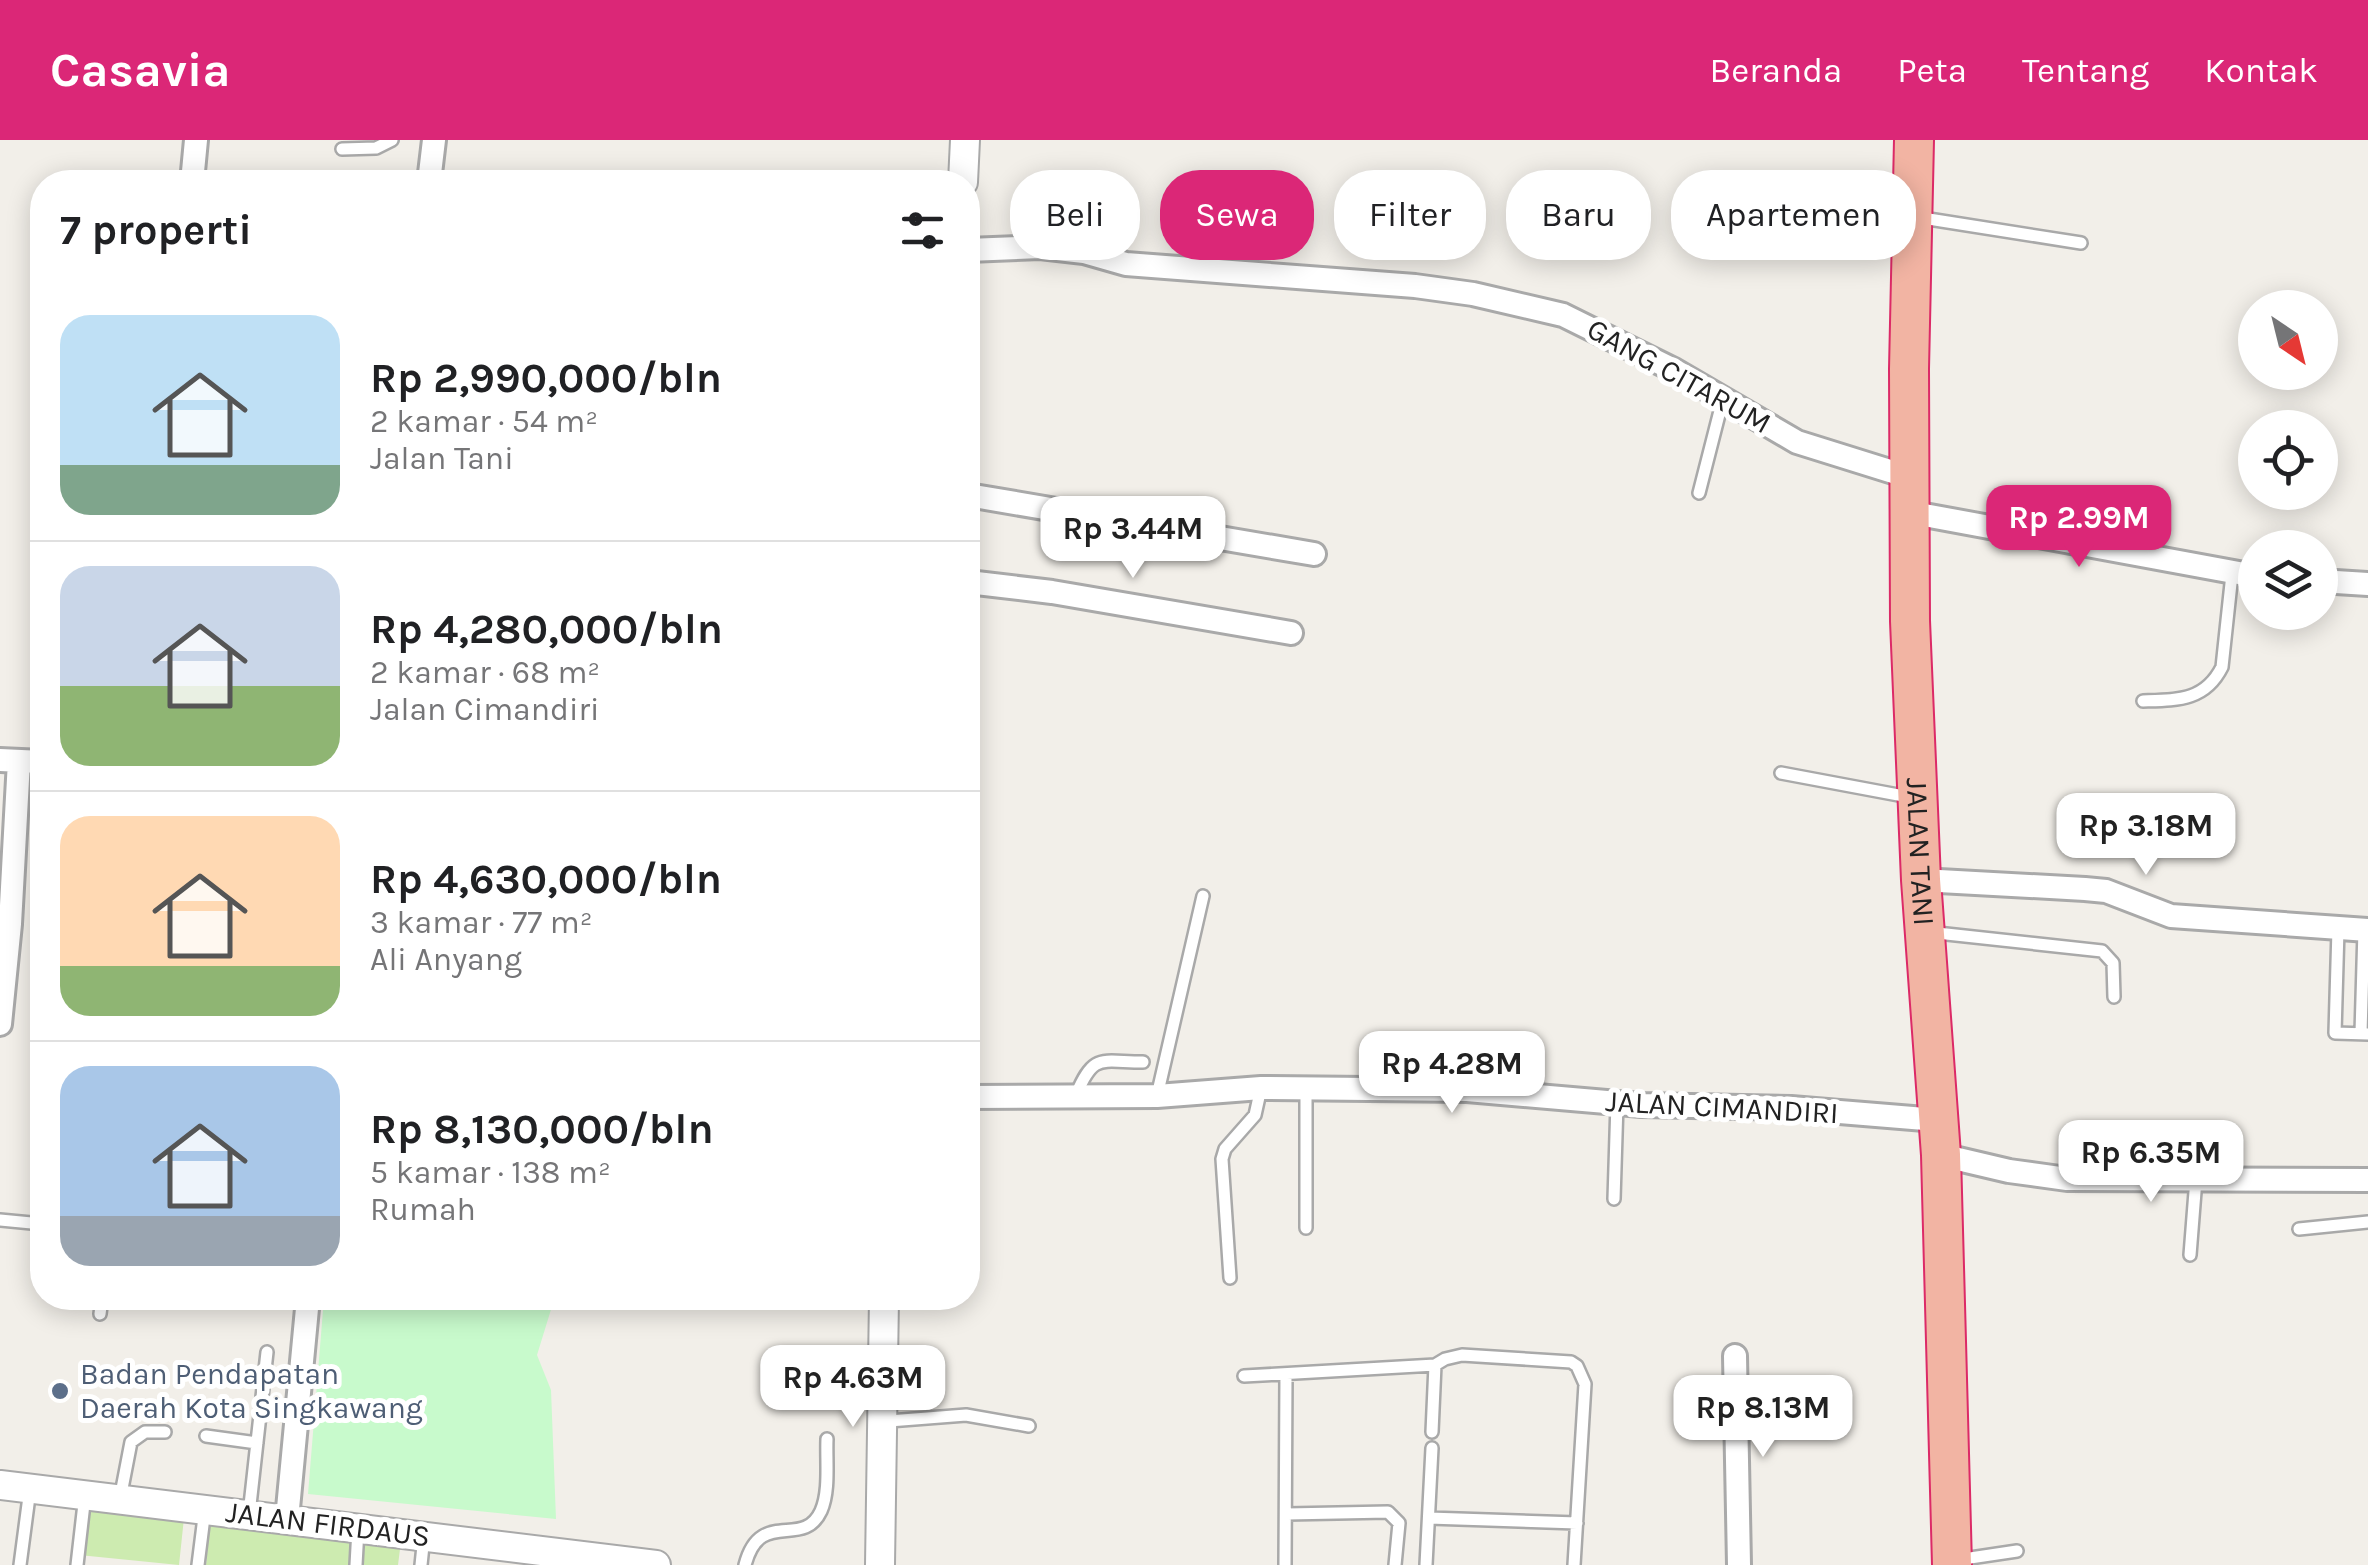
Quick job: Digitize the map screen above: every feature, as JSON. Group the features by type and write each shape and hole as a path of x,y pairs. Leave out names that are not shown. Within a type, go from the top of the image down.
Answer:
{"highway":[{"name":"JALAN TANI","path":"1913,170 1914,140"},
{"name":"JALAN TANI","path":"1911,260 1910,620 1920,880 1939,1137 1952,1563"}],"street":[{"path":"193,170 196,140"},
{"path":"430,170 432,140"},
{"path":"964,170 965,140"},
{"name":"GANG CITARUM","path":"980,250 1040,247 1084,252 1126,264 1415,286 1474,294 1580,320 1797,442 1908,494 2238,574"},
{"path":"980,498 1314,554"},
{"path":"2338,582 2368,584"},
{"path":"980,583 1291,632"},
{"path":"0,1024 20,761"},
{"path":"1920,880 2085,888 2172,916 2366,930"},
{"name":"JALAN CIMANDIRI","path":"980,1097 1157,1096 1261,1088 1467,1090 1618,1104 1791,1108 1939,1137 2009,1171 2067,1179 2368,1180"},
{"path":"287,1519 307,1310"},
{"path":"880,1565 884,1310"},
{"path":"1736,1356 1739,1565"},
{"name":"JALAN FIRDAUS","path":"0,1486 424,1536 477,1536 656,1565"}],"lane":[{"path":"342,149 376,148 392,140"},
{"path":"1916,218 2081,242"},
{"path":"1700,493 1723,399"},
{"path":"2143,700 2180,700 2210,687 2222,667 2238,600"},
{"path":"1781,773 1918,799"},
{"path":"1157,1096 1204,896"},
{"path":"2338,929 2335,1033 2364,1033 2366,930"},
{"path":"1924,931 2102,950 2113,963 2114,997"},
{"path":"1076,1095 1087,1070 1098,1062 1143,1062"},
{"path":"1230,1278 1222,1159 1225,1148 1255,1115 1261,1088"},
{"path":"1306,1088 1306,1228"},
{"path":"1614,1199 1618,1104"},
{"path":"2190,1255 2196,1179"},
{"path":"0,1220 30,1223"},
{"path":"2299,1228 2368,1222"},
{"path":"100,1310 100,1314"},
{"path":"249,1514 267,1352"},
{"path":"1244,1376 1435,1365 1454,1355 1570,1362 1577,1366 1586,1384 1574,1565"},
{"path":"1432,1432 1435,1365"},
{"path":"1284,1565 1286,1374"},
{"path":"881,1431 889,1420 966,1415 1029,1426"},
{"path":"120,1500 130,1442 146,1432 165,1432"},
{"path":"206,1436 258,1443"},
{"path":"745,1565 756,1538 774,1531 804,1529 820,1516 827,1439"},
{"path":"1426,1565 1432,1448"},
{"path":"20,1565 30,1489"},
{"path":"78,1565 85,1495"},
{"path":"198,1565 204,1509"},
{"path":"1287,1514 1388,1512 1399,1523 1395,1565"},
{"path":"1429,1518 1577,1522"},
{"path":"356,1565 358,1529"},
{"path":"420,1565 424,1536"},
{"path":"1952,1563 2017,1551"}],"green space":[{"path":"323,1310 551,1310 537,1355 551,1390 556,1519 308,1494"},
{"path":"88,1505 184,1518 179,1565 79,1555"},
{"path":"210,1524 400,1549 398,1565 206,1565"}],"place":[{"name":"Badan Pendapatan Daerah Kota Singkawang","path":"60,1391"}]}
